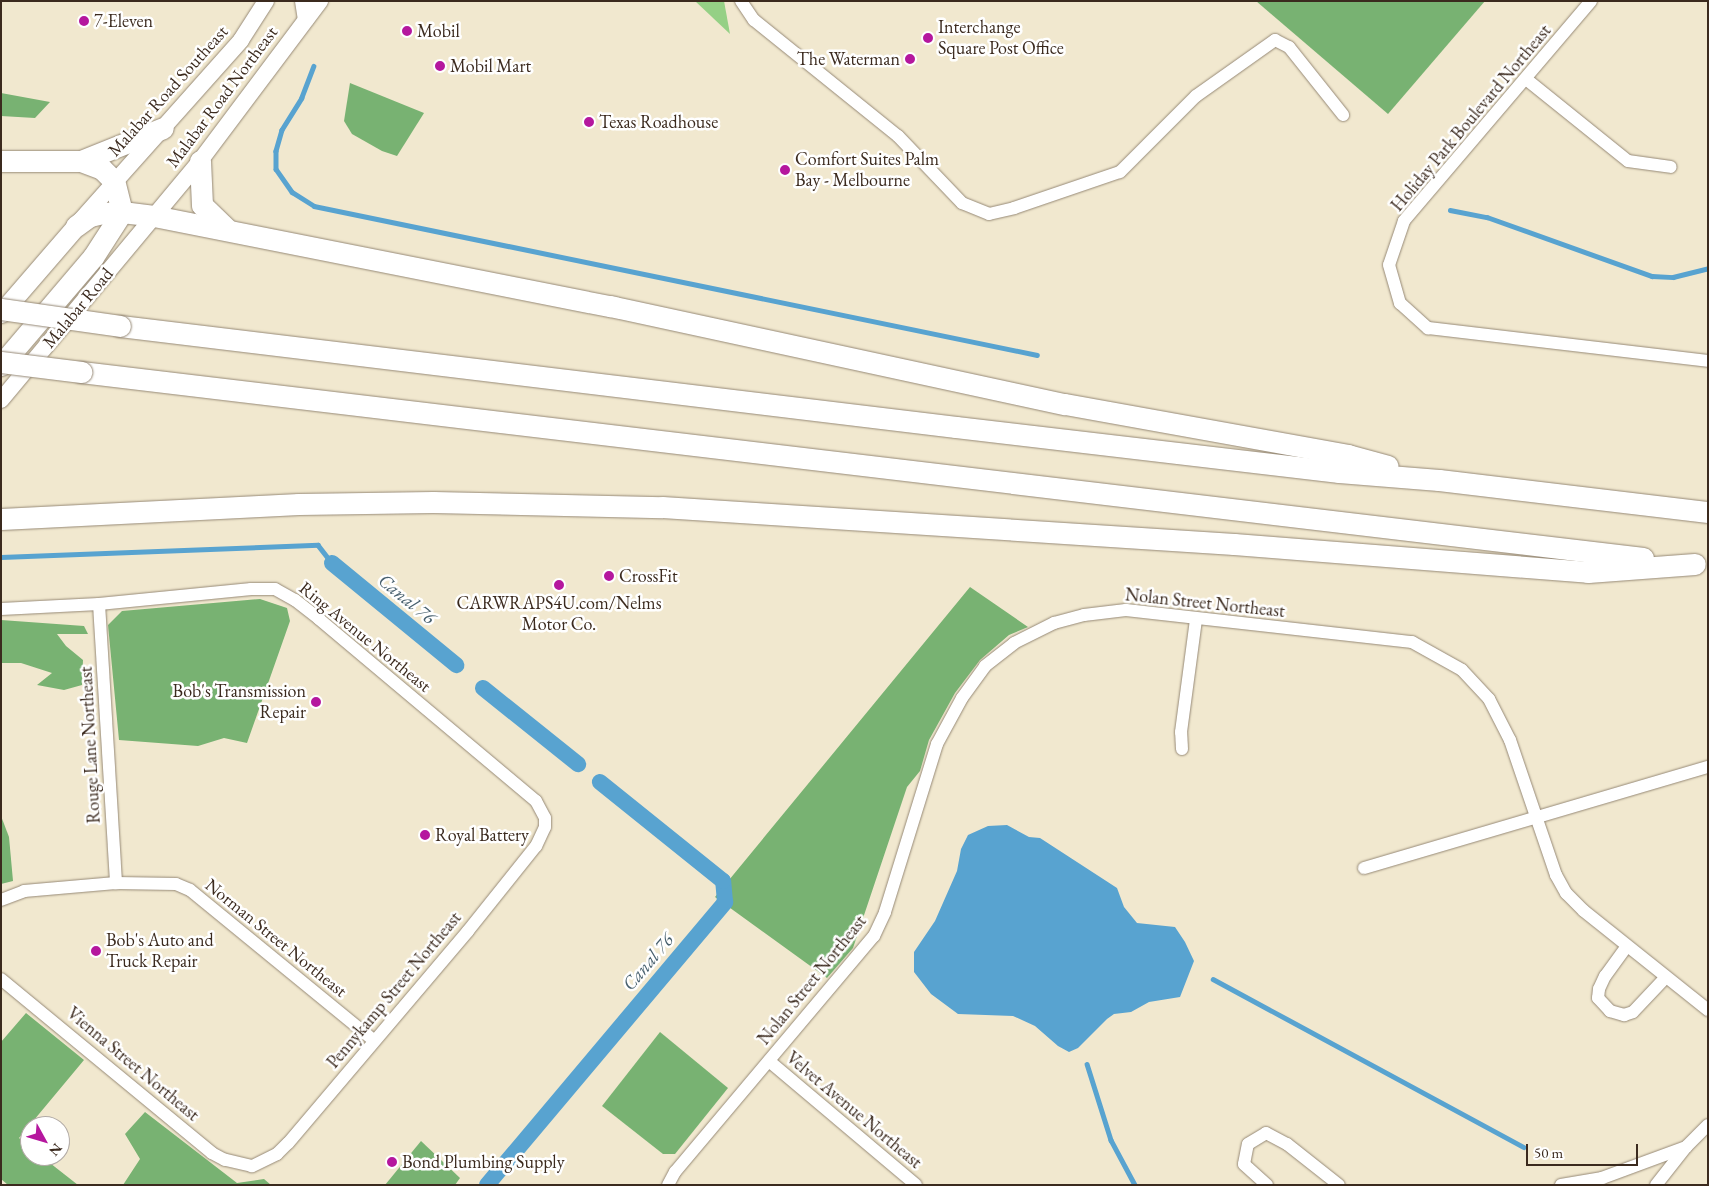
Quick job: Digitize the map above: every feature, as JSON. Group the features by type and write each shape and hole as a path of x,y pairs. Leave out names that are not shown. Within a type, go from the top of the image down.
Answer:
{"highway":[{"path":"1,161 81,160 163,128"},
{"path":"1,363 93,257 122,212 114,182 102,168 81,160"},
{"path":"200,161 202,205 228,230"},
{"path":"76,226 90,216 122,212 154,216 610,306 1065,404 1348,455 1439,480"},
{"path":"1,311 1152,450 1339,472 1439,480 1708,512"},
{"path":"1,363 1701,565"},
{"path":"1,519 299,504 433,502 662,506 1234,544 1588,572 1701,565"}],"main road":[{"name":"Malabar Road Southeast","path":"114,182 241,40 266,1"},
{"path":"303,1 306,19"},
{"name":"Malabar Road Northeast","path":"154,216 200,161 320,1"},
{"path":"1,311 114,182"},
{"name":"Malabar Road","path":"1,400 154,216"}],"street":[{"path":"740,1 754,20 898,136 962,203 989,214 1014,208 1120,172 1196,96 1275,40 1289,47 1343,115"},
{"name":"Holiday Park Boulevard Northeast","path":"1591,1 1526,80 1404,221 1389,266 1400,303 1428,328 1708,361"},
{"path":"1526,80 1628,161 1671,167"},
{"name":"Ring Avenue Northeast","path":"1,609 99,604 251,588 275,589 295,600 319,619 536,801 545,818"},
{"name":"Rouge Lane Northeast","path":"99,604 116,883"},
{"name":"Nolan Street Northeast","path":"668,1185 675,1172 874,936 885,912 937,744 962,698 985,666 1014,642 1054,623 1084,615 1126,610 1412,642 1462,670 1490,699 1510,740 1556,875 1566,893 1627,946 1708,1010"},
{"path":"1182,748 1181,732 1196,619"},
{"path":"1364,868 1708,767"},
{"name":"Pennykamp Street Northeast","path":"248,1165 277,1154 288,1143 373,1040 468,931 536,846 546,826 545,818"},
{"name":"Norman Street Northeast","path":"1,900 24,891 116,883 176,884 190,890 373,1040"},
{"path":"1627,946 1605,976 1599,989 1598,998 1610,1011 1624,1015 1634,1012 1666,977"},
{"name":"Vienna Street Northeast","path":"1,979 212,1153 225,1160 248,1165"},
{"name":"Velvet Avenue Northeast","path":"768,1061 916,1185"},
{"path":"1656,1185 1686,1147 1708,1125"},
{"path":"1267,1185 1244,1164 1248,1144 1266,1133 1287,1144 1339,1185"},
{"path":"1561,1185 1602,1178 1686,1147"}],"green space":[{"path":"695,1 724,1 730,34"},
{"path":"1256,1 1485,1 1388,114"},
{"path":"350,83 424,113 397,156 382,151 352,134 344,121"},
{"path":"1,93 50,102 35,118 1,116"},
{"path":"970,587 1028,627 1009,635 980,660 955,693 929,740 920,771 907,787 853,948 827,978 715,897"},
{"path":"260,599 287,608 290,621 247,743 224,738 198,746 119,740 108,625 122,611"},
{"path":"1,620 84,626 88,634 57,634 66,646 83,660 82,685 64,690 37,685 52,673 21,663 1,663"},
{"path":"1,816 9,837 13,881 1,884"},
{"path":"26,1013 84,1060 37,1116 20,1116 20,1166 54,1166 78,1185 8,1185 1,1179 1,1042"},
{"path":"660,1032 728,1088 675,1154 663,1154 602,1106"},
{"path":"145,1112 237,1183 264,1179 271,1185 123,1185 140,1159 125,1134"},
{"path":"421,1141 460,1178 455,1185 385,1185"}],"water":[{"path":"1007,825 1029,837 1040,838 1117,888 1124,907 1137,923 1175,927 1194,961 1180,997 1149,1002 1131,1012 1114,1014 1078,1048 1069,1052 1058,1046 1035,1026 1013,1016 958,1014 931,994 914,972 914,952 935,921 957,871 961,849 968,835 988,826"}],"waterway":[{"path":"314,66 302,98 282,130 276,151 276,169 292,192 314,206 1037,355"},
{"path":"1450,210 1487,217 1652,276 1673,277 1708,268"},
{"path":"1,557 318,545 332,563"},
{"name":"Canal 76","path":"332,563 456,665"},
{"name":"Canal 76","path":"483,688 578,764"},
{"name":"Canal 76","path":"487,1185 725,902 723,881 600,782"},
{"path":"1213,979 1524,1147"},
{"path":"1087,1064 1111,1140 1135,1185"}],"place":[{"name":"7-Eleven","path":"84,21"},
{"name":"Mobil","path":"407,31"},
{"name":"Interchange Square Post Office","path":"928,38"},
{"name":"The Waterman","path":"910,59"},
{"name":"Mobil Mart","path":"440,66"},
{"name":"Texas Roadhouse","path":"589,122"},
{"name":"Comfort Suites Palm Bay - Melbourne","path":"785,170"},
{"name":"CrossFit","path":"609,576"},
{"name":"CARWRAPS4U.com/Nelms Motor Co.","path":"559,585"},
{"name":"Bob's Transmission Repair","path":"316,702"},
{"name":"Royal Battery","path":"425,835"},
{"name":"Bob's Auto and Truck Repair","path":"96,951"},
{"name":"Bond Plumbing Supply","path":"392,1162"}]}
